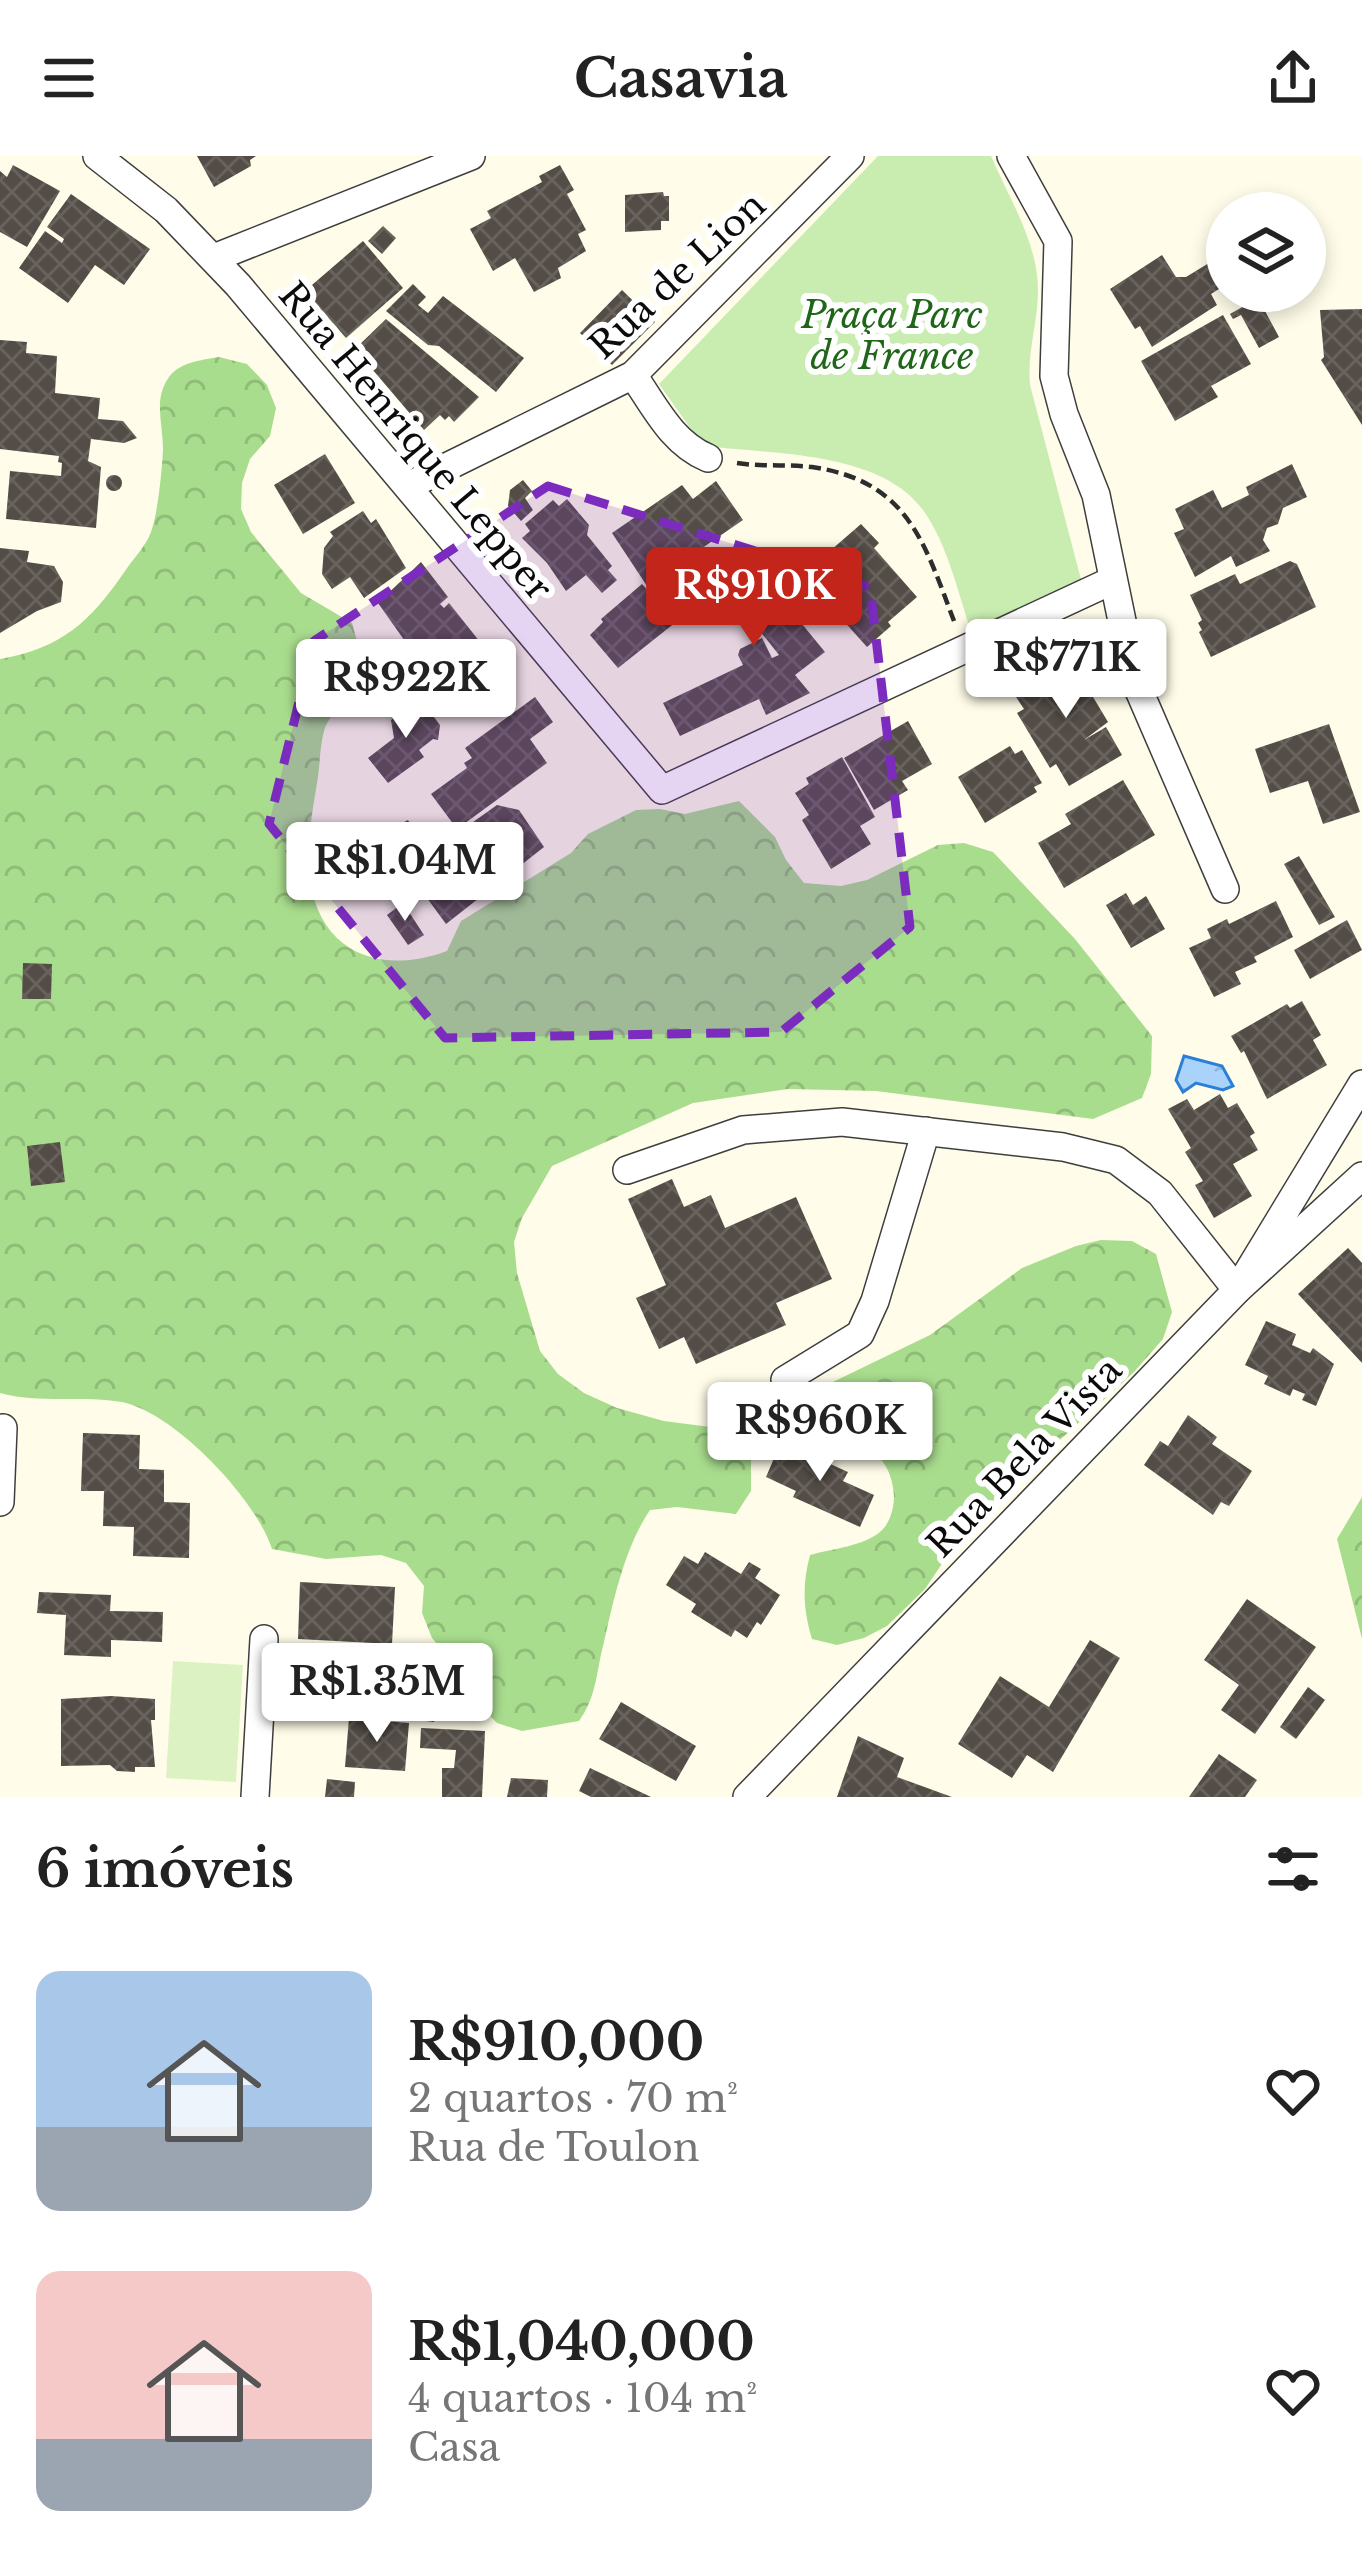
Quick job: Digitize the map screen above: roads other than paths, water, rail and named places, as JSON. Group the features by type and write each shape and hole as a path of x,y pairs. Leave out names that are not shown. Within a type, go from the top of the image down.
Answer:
{"street":[{"name":"Rua Henrique Lepper","path":"97,156 166,210 214,258 662,790 1111,581"},
{"path":"214,258 471,156"},
{"name":"Rua de Lion","path":"408,486 634,375 850,156"},
{"path":"1011,156 1058,242 1054,376 1096,495 1123,640 1146,715 1226,889"},
{"path":"634,375 674,435 689,450 708,458"},
{"path":"627,1170 743,1130 842,1122 1063,1147 1116,1160 1160,1193 1238,1290 1362,1084"},
{"path":"785,1379 860,1334 875,1301 926,1131"},
{"name":"Rua Bela Vista","path":"747,1797 1238,1290 1362,1176"},
{"path":"0,1502 1,1429"},
{"path":"255,1797 264,1640"}],"water":[{"path":"1184,1056 1222,1066 1233,1086 1223,1090 1196,1083 1183,1092 1176,1080"}],"park label":[{"name":"Praça Parc de France","path":"892,336"}]}
